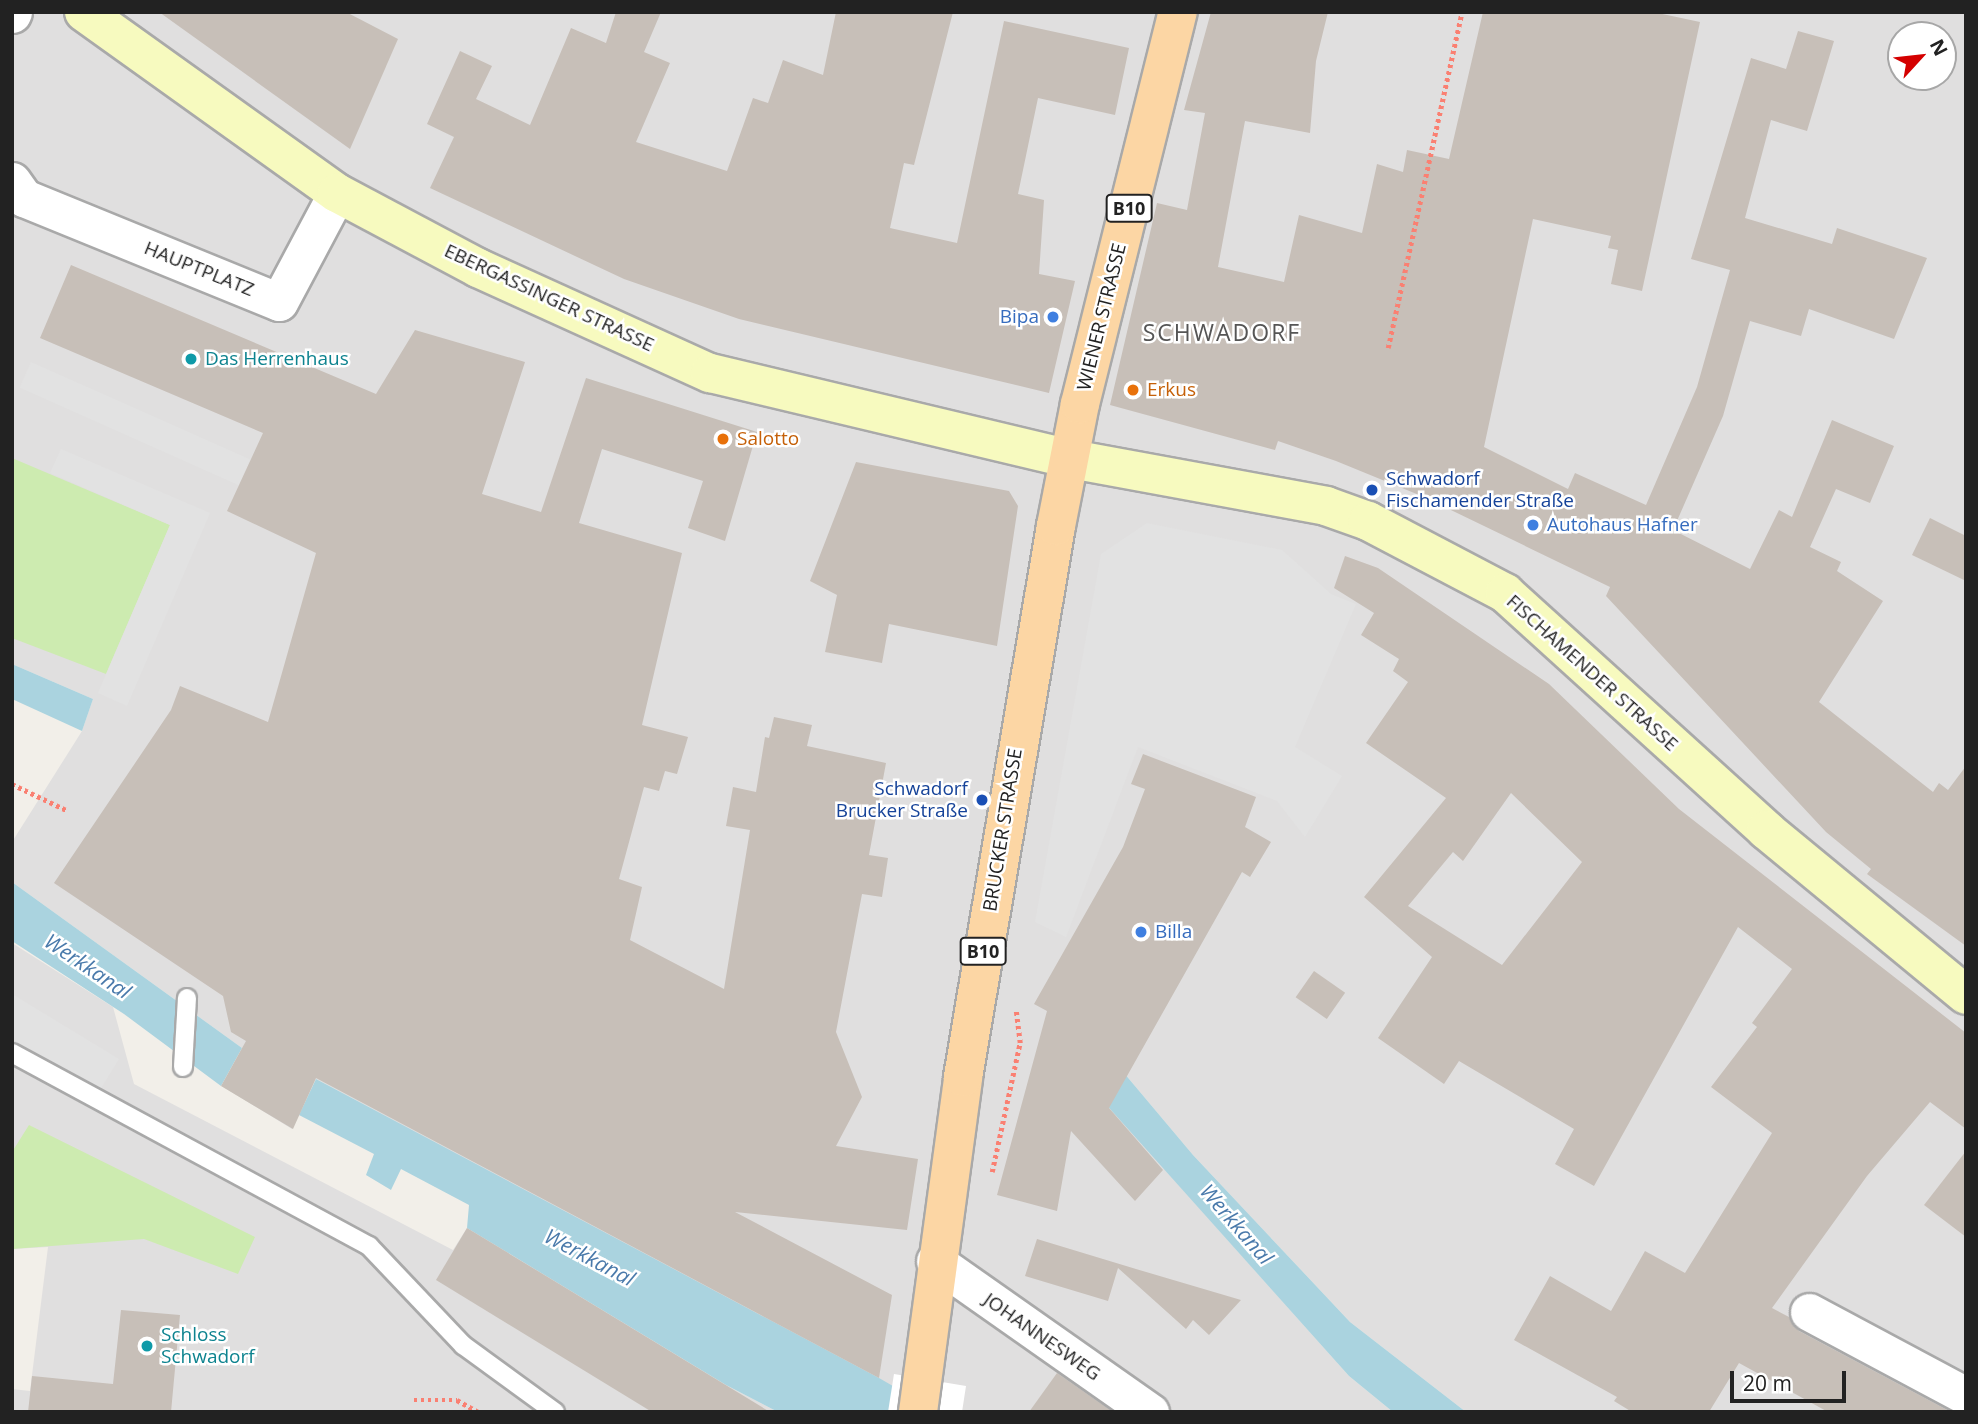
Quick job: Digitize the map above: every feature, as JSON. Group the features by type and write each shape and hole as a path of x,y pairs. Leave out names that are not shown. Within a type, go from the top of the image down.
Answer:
{"main road":[{"name":"EBERGASSINGER STRASSE","path":"84,12 337,193 478,268 710,373 1070,459"},
{"name":"WIENER STRASSE","path":"1070,459 1080,404 1178,12"},
{"name":"FISCHAMENDER STRASSE","path":"1070,459 1326,506 1368,521 1505,593 1766,830 1966,995"},
{"name":"BRUCKER STRASSE","path":"920,1395 935,1261 1007,803 1070,459"}],"street":[{"name":"HAUPTPLATZ","path":"12,181 24,198 279,302 337,193"},
{"name":"JOHANNESWEG","path":"935,1261 1150,1412"},
{"path":"1809,1312 1966,1396"}],"lane":[{"path":"183,1067 187,998"},
{"path":"12,1053 369,1246 463,1345 555,1412"}],"path":[{"path":"1388,348 1462,12"},
{"path":"12,784 68,811"},
{"path":"414,1400 457,1400 479,1412"}],"shaded area":[{"path":"12,12 1966,12 1966,1412 1466,1412 1350,1322 1193,1155 1071,1010 1053,1044 1349,1376 1393,1412 938,1412 316,1079 292,1129 222,1086 242,1048 12,882 12,842 82,731 93,699 12,664"},
{"path":"31,362 250,460 239,485 20,388"},
{"path":"61,449 210,513 127,706 98,693 170,525 50,473"},
{"path":"1147,523 1282,550 1331,594 1356,604 1295,747 1342,776 1305,837 1277,801 1138,747 1066,937 1035,922 1101,554"},
{"path":"12,943 113,1007 134,1084 453,1250 467,1228 726,1385 778,1412 12,1412 12,1389 30,1391 48,1247 12,1249"},
{"path":"12,994 119,1059 98,1093 12,1041"}],"green space":[{"path":"12,458 170,525 106,674 12,638"},
{"path":"29,1125 255,1237 238,1274 144,1239 12,1249 12,1152"}],"water":[{"path":"12,664 93,699 82,731 12,699"},
{"name":"Werkkanal","path":"12,882 242,1048 221,1086 124,1014 12,941"},
{"name":"Werkkanal","path":"1071,1010 1193,1155 1350,1322 1466,1412 1393,1412 1349,1376 1052,1044"},
{"name":"Werkkanal","path":"316,1079 879,1378 938,1412 778,1412 726,1385 467,1228 469,1205 401,1169 391,1190 366,1175 374,1154 299,1115"}],"pier":[{"path":"894,1374 966,1386 962,1412 888,1412"}],"building":[{"path":"159,12 346,12 398,39 350,149"},
{"path":"616,12 661,12 644,52 670,63 636,142 727,171 753,98 768,103 783,60 823,75 836,12 953,12 914,165 904,163 890,228 957,243 1004,21 1129,48 1115,115 1038,98 1018,194 1044,200 1039,274 1075,281 1049,393 739,319 624,279 430,188 454,137 427,124 460,51 492,66 476,99 530,125 571,28 606,43"},
{"path":"1211,12 1328,12 1316,61 1310,133 1245,121 1218,267 1284,282 1299,215 1362,233 1377,164 1403,172 1407,150 1449,159 1483,12 1653,12 1700,22 1642,291 1611,284 1618,250 1608,248 1611,236 1533,219 1484,447 1568,489 1575,473 1646,505 1697,387 1730,270 1691,259 1751,58 1786,69 1798,31 1834,41 1807,131 1771,120 1745,218 1832,244 1837,228 1927,258 1894,339 1809,309 1801,336 1750,321 1723,416 1673,530 1750,569 1779,510 1792,517 1832,420 1894,446 1870,503 1836,489 1810,547 1841,562 1837,571 1883,601 1819,702 1933,792 1939,783 1948,790 1966,766 1966,946 1867,874 1871,869 1826,832 1606,596 1610,587 1424,497 1336,461 1278,441 1275,450 1110,405 1157,203 1187,210 1205,113 1184,110"},
{"path":"71,265 376,394 415,330 525,362 482,494 541,512 586,378 757,432 725,541 688,528 703,481 602,449 579,523 682,553 642,725 688,737 677,774 665,771 659,791 644,787 619,879 642,887 630,940 724,989 750,830 726,826 733,787 756,792 765,737 769,738 774,717 812,725 807,746 886,763 869,855 888,858 882,897 862,894 836,1032 862,1097 836,1146 918,1159 907,1230 735,1212 892,1295 879,1378 316,1078 293,1129 221,1086 246,1041 231,1032 223,996 54,883 171,710 180,686 268,722 316,553 227,511 263,433 40,338"},
{"path":"856,462 1009,491 1018,506 997,646 889,624 882,663 825,652 837,595 810,581"},
{"path":"1930,518 1966,536 1966,581 1912,555"},
{"path":"1345,556 1378,568 1549,684 1679,809 1966,1033 1966,1129 1930,1102 1867,1176 1772,1308 1789,1317 1799,1331 1951,1412 1828,1412 1739,1363 1709,1412 1632,1412 1614,1401 1617,1397 1514,1340 1550,1276 1611,1311 1645,1251 1685,1273 1772,1133 1711,1087 1757,1027 1752,1023 1792,969 1738,927 1594,1186 1555,1164 1574,1129 1459,1061 1444,1084 1378,1038 1432,957 1364,897 1446,798 1366,743 1408,682 1393,671 1399,659 1361,635 1374,613 1334,588","holes":["1511,793 1582,862 1502,965 1408,906 1453,852 1463,861"]},
{"name":"Billa","path":"1143,754 1256,797 1245,827 1271,842 1250,877 1242,872 1109,1108 1163,1170 1135,1201 1071,1131 1057,1211 997,1195 1047,1011 1034,1004 1123,847 1145,789 1131,784"},
{"path":"1314,971 1345,993 1327,1019 1296,997"},
{"path":"1966,1151 1966,1237 1924,1205"},
{"path":"467,1228 770,1412 652,1412 436,1280"},
{"path":"1037,1239 1241,1300 1209,1335 1193,1320 1186,1329 1118,1268 1108,1301 1025,1276"},
{"name":"Schloss Schwadorf","path":"121,1310 180,1315 171,1412 28,1412 32,1376 113,1384"},
{"path":"1057,1373 1113,1412 1029,1412"}],"place":[{"name":"Bipa","path":"1053,317"},
{"name":"Das Herrenhaus","path":"191,359"},
{"name":"Erkus","path":"1133,390"},
{"name":"Salotto","path":"723,439"},
{"name":"Schwadorf Fischamender Straße","path":"1372,490"},
{"name":"Autohaus Hafner","path":"1533,525"},
{"name":"Schwadorf Brucker Straße","path":"982,800"},
{"name":"Billa","path":"1141,932"},
{"name":"Schloss Schwadorf","path":"147,1346"}],"district":[{"name":"SCHWADORF","path":"1222,332"}]}
